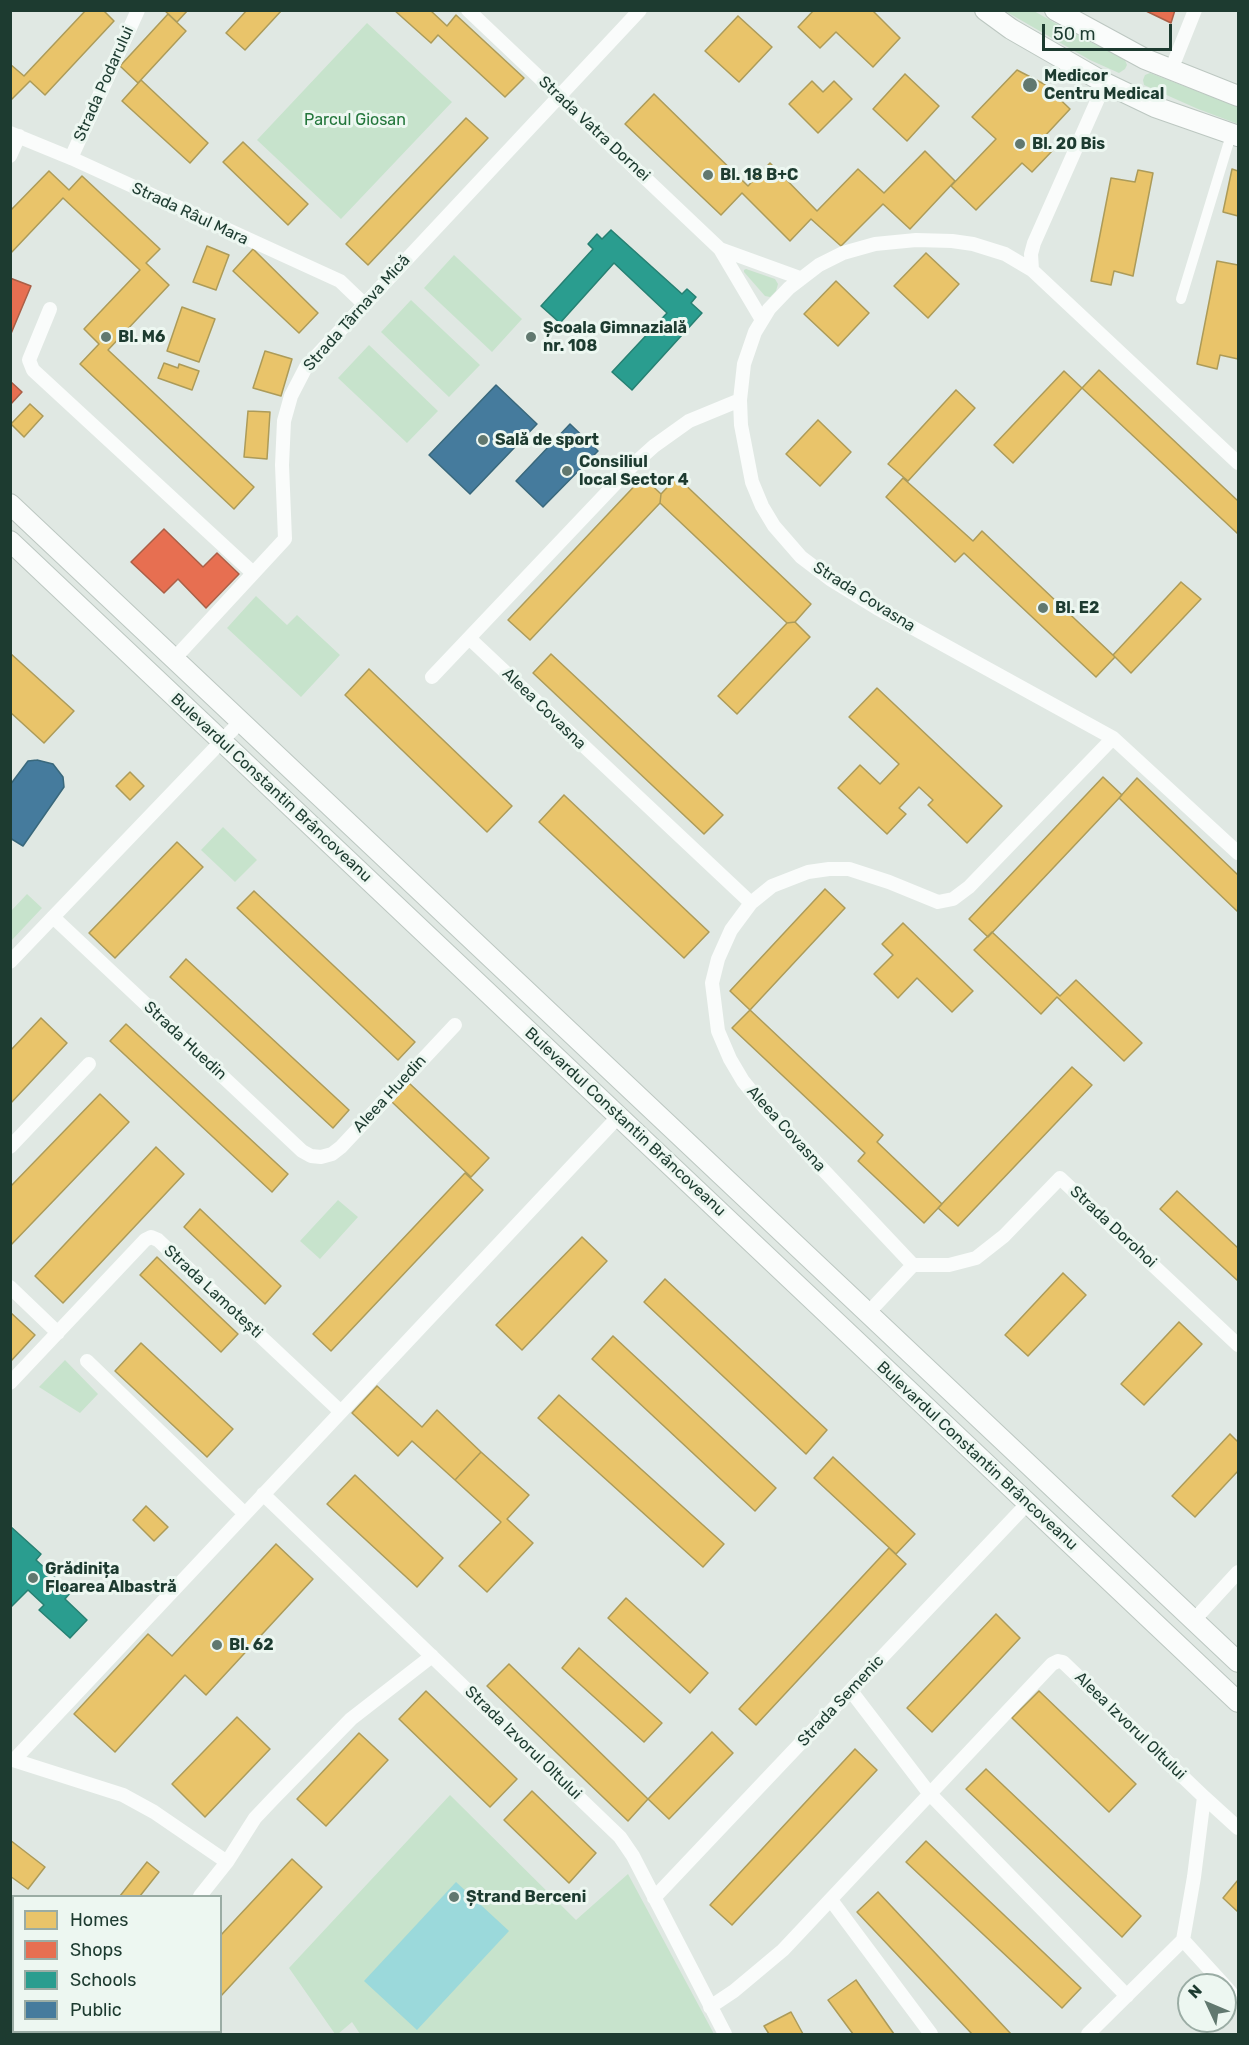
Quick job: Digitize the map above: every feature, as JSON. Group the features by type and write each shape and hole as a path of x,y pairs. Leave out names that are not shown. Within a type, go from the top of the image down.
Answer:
{"main road":[{"path":"985,10 1011,29 1105,83 1155,107 1235,136"},
{"path":"1055,10 1118,46 1171,70 1239,96"},
{"name":"Bulevardul Constantin Brâncoveanu","path":"10,504 1239,1662"},
{"name":"Bulevardul Constantin Brâncoveanu","path":"10,541 1239,1702"},
{"path":"1173,1641 1194,1620"}],"street":[{"name":"Strada Vatra Dornei","path":"468,10 720,249 762,320"},
{"name":"Strada Târnava Mică","path":"174,659 285,539 282,436 291,396 306,366 640,10"},
{"path":"1171,70 1195,10"},
{"name":"Strada Podarului","path":"71,158 137,11"},
{"path":"1032,270 1031,254 1034,243 1105,83"},
{"path":"10,156 15,135"},
{"name":"Strada Râul Mara","path":"15,135 71,158 340,281 364,304"},
{"path":"1180,299 1235,136"},
{"name":"Strada Covasna","path":"1239,463 1032,270 1005,254 974,244 916,240 875,244 843,253 819,265 800,278 762,320 749,345 744,364 740,400 744,447 752,482 774,526 801,557 830,579 877,608 1113,738 1239,853"},
{"name":"Strada Vatra Dornei","path":"720,249 800,278"},
{"path":"50,309 29,360 33,370 253,573"},
{"path":"432,677 634,464 689,421 740,400"},
{"name":"Aleea Covasna","path":"469,638 751,903"},
{"path":"10,962 240,722"},
{"name":"Aleea Covasna","path":"913,1265 742,1080 718,1031 712,983 718,959 731,930 751,903 772,886 808,872 849,869 938,902 953,899 969,887 1113,738"},
{"name":"Strada Huedin","path":"53,917 302,1151 311,1156 321,1157"},
{"name":"Aleea Huedin","path":"321,1157 332,1154 341,1147 455,1025"},
{"path":"10,1147 89,1064"},
{"path":"227,1862 154,1812 123,1795 12,1759 619,1116"},
{"name":"Strada Dorohoi","path":"913,1265 949,1265 976,1258 1004,1236 1060,1178 1239,1345"},
{"name":"Strada Lamotești","path":"58,1333 145,1240 151,1237 158,1240 341,1412"},
{"path":"869,1312 913,1265"},
{"path":"10,1287 58,1333 10,1383"},
{"path":"87,1360 245,1514"},
{"name":"Strada Izvorul Oltului","path":"263,1494 620,1837 633,1856 725,2034"},
{"name":"Strada Semenic","path":"654,1898 1027,1504"},
{"path":"1194,1620 1239,1572"},
{"path":"201,1895 227,1862 255,1818 338,1732 366,1707 432,1656"},
{"name":"Aleea Izvorul Oltului","path":"710,2007 734,1991 783,1950 929,1793 1052,1664 1058,1661 1063,1662 1239,1828"},
{"path":"850,1691 929,1793 1127,1996"},
{"path":"1088,2034 1183,1940 1204,1797"},
{"path":"831,1900 931,2034"},
{"path":"1183,1940 1212,1973"}],"green space":[{"path":"1005,11 1034,11 1125,60 1127,65 1119,73 1090,60"},
{"name":"Parcul Giosan","path":"367,23 452,102 341,219 257,140"},
{"path":"1150,73 1238,107 1238,124 1144,85 1145,75"},
{"path":"454,255 522,319 492,352 424,288"},
{"path":"746,269 775,279 778,284 776,291 770,297 765,296 744,272"},
{"path":"411,300 480,365 449,397 381,332"},
{"path":"369,345 438,411 407,443 338,378"},
{"path":"256,596 287,625 297,615 340,655 301,697 227,628"},
{"path":"223,827 257,860 235,882 201,850"},
{"path":"27,894 42,908 11,941 11,911"},
{"path":"338,1200 358,1217 320,1259 300,1241"},
{"path":"65,1360 98,1394 80,1413 39,1387"},
{"name":"Ștrand Berceni","path":"450,1795 576,1920 628,1874 714,2034 360,2034 352,2022 335,2034 289,1968"}],"water":[{"path":"456,1882 509,1931 417,2030 364,1981"}],"building: Homes":[{"path":"86,10 103,10 114,21 45,95 30,81 10,101 10,64 24,76"},
{"path":"164,10 188,10 177,22"},
{"path":"247,10 282,10 245,50 226,33"},
{"path":"394,10 430,10 447,26 456,15 524,78 505,97 438,35 431,43"},
{"path":"814,10 872,10 900,38 873,67 836,32 820,48 798,27"},
{"path":"168,14 186,31 138,83 120,66"},
{"path":"738,16 772,47 739,82 705,51"},
{"name":"Bl. 20 Bis","path":"1017,70 1044,84 1070,109 1043,138 1054,149 1032,172 1022,163 976,210 951,186 996,139 972,117"},
{"path":"905,74 939,106 907,141 873,109"},
{"path":"141,80 208,143 190,163 122,101"},
{"path":"812,81 823,92 834,81 852,99 818,133 789,104"},
{"name":"Bl. 18 B+C","path":"654,94 748,186 770,163 817,211 858,169 884,193 925,151 955,181 910,229 883,204 841,246 811,219 790,241 742,193 721,215 625,124"},
{"path":"466,118 488,138 368,265 346,244"},
{"path":"243,142 308,204 288,225 223,162"},
{"path":"1232,169 1238,171 1238,216 1223,212"},
{"path":"1138,170 1153,173 1133,276 1114,271 1111,285 1091,281 1111,178 1135,182"},
{"name":"Bl. M6","path":"49,171 69,190 82,176 160,249 146,263 169,285 108,350 254,487 234,509 80,364 99,344 84,329 140,270 63,198 10,254 10,211"},
{"path":"207,246 229,255 216,290 193,282"},
{"path":"253,249 318,313 299,333 233,271"},
{"path":"926,253 959,284 928,318 894,286"},
{"path":"1217,261 1238,265 1238,359 1220,355 1217,369 1197,364"},
{"path":"836,281 869,313 838,346 804,314"},
{"path":"182,307 215,319 199,362 167,351"},
{"path":"265,351 292,359 281,396 253,388"},
{"path":"164,363 178,368 179,364 199,371 192,390 158,378"},
{"path":"1099,370 1238,501 1238,534 1082,388"},
{"path":"1064,371 1082,388 1013,463 994,445"},
{"path":"956,390 975,408 908,481 888,464"},
{"path":"30,404 43,416 24,437 11,424"},
{"path":"248,411 270,412 267,459 244,457"},
{"path":"818,420 851,452 820,486 786,454"},
{"path":"643,477 661,494 660,503 530,640 508,620"},
{"path":"677,477 811,604 795,622 787,623 660,503 661,494"},
{"name":"Bl. E2","path":"903,478 973,541 982,531 1115,657 1096,677 964,553 955,562 886,497"},
{"path":"1181,582 1201,599 1131,673 1113,655"},
{"path":"795,622 810,637 737,714 718,696 787,623"},
{"path":"10,653 74,711 44,743 10,712"},
{"path":"551,654 723,815 704,834 533,673"},
{"path":"369,669 512,806 487,832 345,695"},
{"path":"877,688 1002,806 967,843 928,805 933,800 919,787 899,808 906,814 887,834 838,788 860,765 880,784 899,764 849,717"},
{"path":"130,772 144,786 130,800 116,786"},
{"path":"1103,777 1122,795 988,937 969,919"},
{"path":"1137,778 1238,875 1238,912 1119,798"},
{"path":"564,795 709,932 684,958 539,822"},
{"path":"177,842 203,867 115,958 89,933"},
{"path":"825,889 845,908 750,1010 730,991"},
{"path":"254,891 415,1042 398,1060 237,908"},
{"path":"903,923 973,991 952,1012 917,978 898,998 874,974 893,955 882,944"},
{"path":"992,932 1060,996 1076,980 1142,1043 1124,1061 1057,997 1041,1014 974,950"},
{"path":"186,959 349,1110 333,1128 170,977"},
{"path":"750,1010 883,1135 877,1142 942,1204 924,1223 858,1161 865,1153 732,1028"},
{"path":"41,1018 67,1043 10,1104 10,1051"},
{"path":"126,1024 288,1174 272,1192 110,1041"},
{"path":"1072,1067 1092,1085 958,1226 938,1208"},
{"path":"409,1083 489,1158 471,1177 392,1102"},
{"path":"100,1094 129,1122 10,1246 10,1187"},
{"path":"156,1147 184,1174 63,1303 35,1276"},
{"path":"465,1173 483,1190 331,1351 313,1334"},
{"path":"1177,1191 1238,1248 1238,1281 1160,1209"},
{"path":"200,1209 281,1286 265,1304 184,1227"},
{"path":"582,1237 607,1261 522,1350 496,1325"},
{"path":"157,1257 238,1334 221,1352 140,1275"},
{"path":"1063,1273 1086,1295 1028,1356 1005,1335"},
{"path":"665,1279 827,1430 806,1454 644,1302"},
{"path":"10,1312 35,1335 11,1361 10,1361"},
{"path":"1179,1322 1202,1344 1144,1405 1121,1384"},
{"path":"613,1336 776,1488 755,1511 592,1359"},
{"path":"141,1343 233,1429 207,1457 115,1371"},
{"path":"377,1386 422,1427 437,1410 481,1452 455,1480 412,1441 398,1456 352,1413"},
{"path":"559,1395 724,1544 703,1567 538,1418"},
{"path":"1230,1434 1238,1442 1238,1471 1195,1517 1172,1496"},
{"path":"481,1452 529,1495 507,1519 533,1543 487,1592 459,1566 501,1522 455,1480"},
{"path":"833,1457 915,1534 896,1554 814,1478"},
{"path":"355,1475 443,1558 417,1587 327,1504"},
{"path":"146,1506 168,1527 154,1541 133,1520"},
{"name":"Bl. 62","path":"276,1544 313,1579 206,1695 185,1675 115,1752 74,1714 148,1634 172,1656"},
{"path":"889,1548 906,1564 756,1725 739,1709"},
{"path":"626,1598 708,1673 690,1693 608,1618"},
{"path":"996,1614 1020,1638 932,1732 907,1708"},
{"path":"579,1648 662,1723 644,1742 562,1668"},
{"path":"509,1664 648,1799 628,1821 487,1686"},
{"path":"426,1691 517,1779 490,1807 399,1719"},
{"path":"1039,1691 1136,1784 1109,1812 1012,1718"},
{"path":"237,1717 270,1749 205,1817 172,1784"},
{"path":"712,1732 733,1753 669,1819 648,1799"},
{"path":"359,1733 388,1760 326,1826 297,1799"},
{"path":"855,1749 877,1770 732,1925 710,1905"},
{"path":"986,1769 1141,1916 1122,1937 966,1789"},
{"path":"532,1791 596,1853 569,1883 504,1820"},
{"path":"10,1840 45,1867 28,1889 10,1876"},
{"path":"926,1841 1081,1988 1062,2008 906,1862"},
{"path":"292,1859 322,1887 222,1995 222,1934"},
{"path":"147,1862 159,1872 141,1895 121,1895"},
{"path":"1238,1880 1238,1912 1223,1898"},
{"path":"878,1892 1011,2034 972,2034 857,1912"},
{"path":"856,1980 894,2034 853,2034 828,2000"},
{"path":"791,2012 803,2034 769,2034 764,2026"},
{"path":"61,2033 107,2034 63,2034"}],"building: Shops":[{"path":"1144,10 1175,10 1171,23"},
{"path":"10,278 31,286 10,336"},
{"path":"10,381 22,392 10,405"},
{"path":"164,529 203,567 217,553 239,574 206,608 178,579 164,593 131,562"}],"building: Schools":[{"path":"611,230 682,294 687,289 696,297 691,303 702,313 632,390 612,372 667,313 614,263 560,323 541,306 593,249 588,244 597,234 602,239"},
{"name":"Grădinița Floarea Albastră","path":"10,1526 41,1554 36,1560 71,1592 65,1599 87,1620 70,1638 39,1610 44,1605 28,1590 10,1608"}],"building: Public":[{"name":"Sală de sport","path":"496,385 537,424 470,494 429,455"},
{"path":"570,424 598,451 543,507 516,481"},
{"path":"37,760 53,764 63,777 64,787 23,846 10,838 10,785 28,761"}],"place":[{"name":"Medicor Centru Medical","path":"1030,85"},
{"name":"Bl. 20 Bis","path":"1020,144"},
{"name":"Bl. 18 B+C","path":"708,175"},
{"name":"Bl. M6","path":"106,337"},
{"name":"Școala Gimnazială nr. 108","path":"531,337"},
{"name":"Sală de sport","path":"483,440"},
{"name":"Consiliul local Sector 4","path":"567,471"},
{"name":"Bl. E2","path":"1043,608"},
{"name":"Grădinița Floarea Albastră","path":"33,1578"},
{"name":"Bl. 62","path":"217,1645"},
{"name":"Ștrand Berceni","path":"454,1897"}]}
